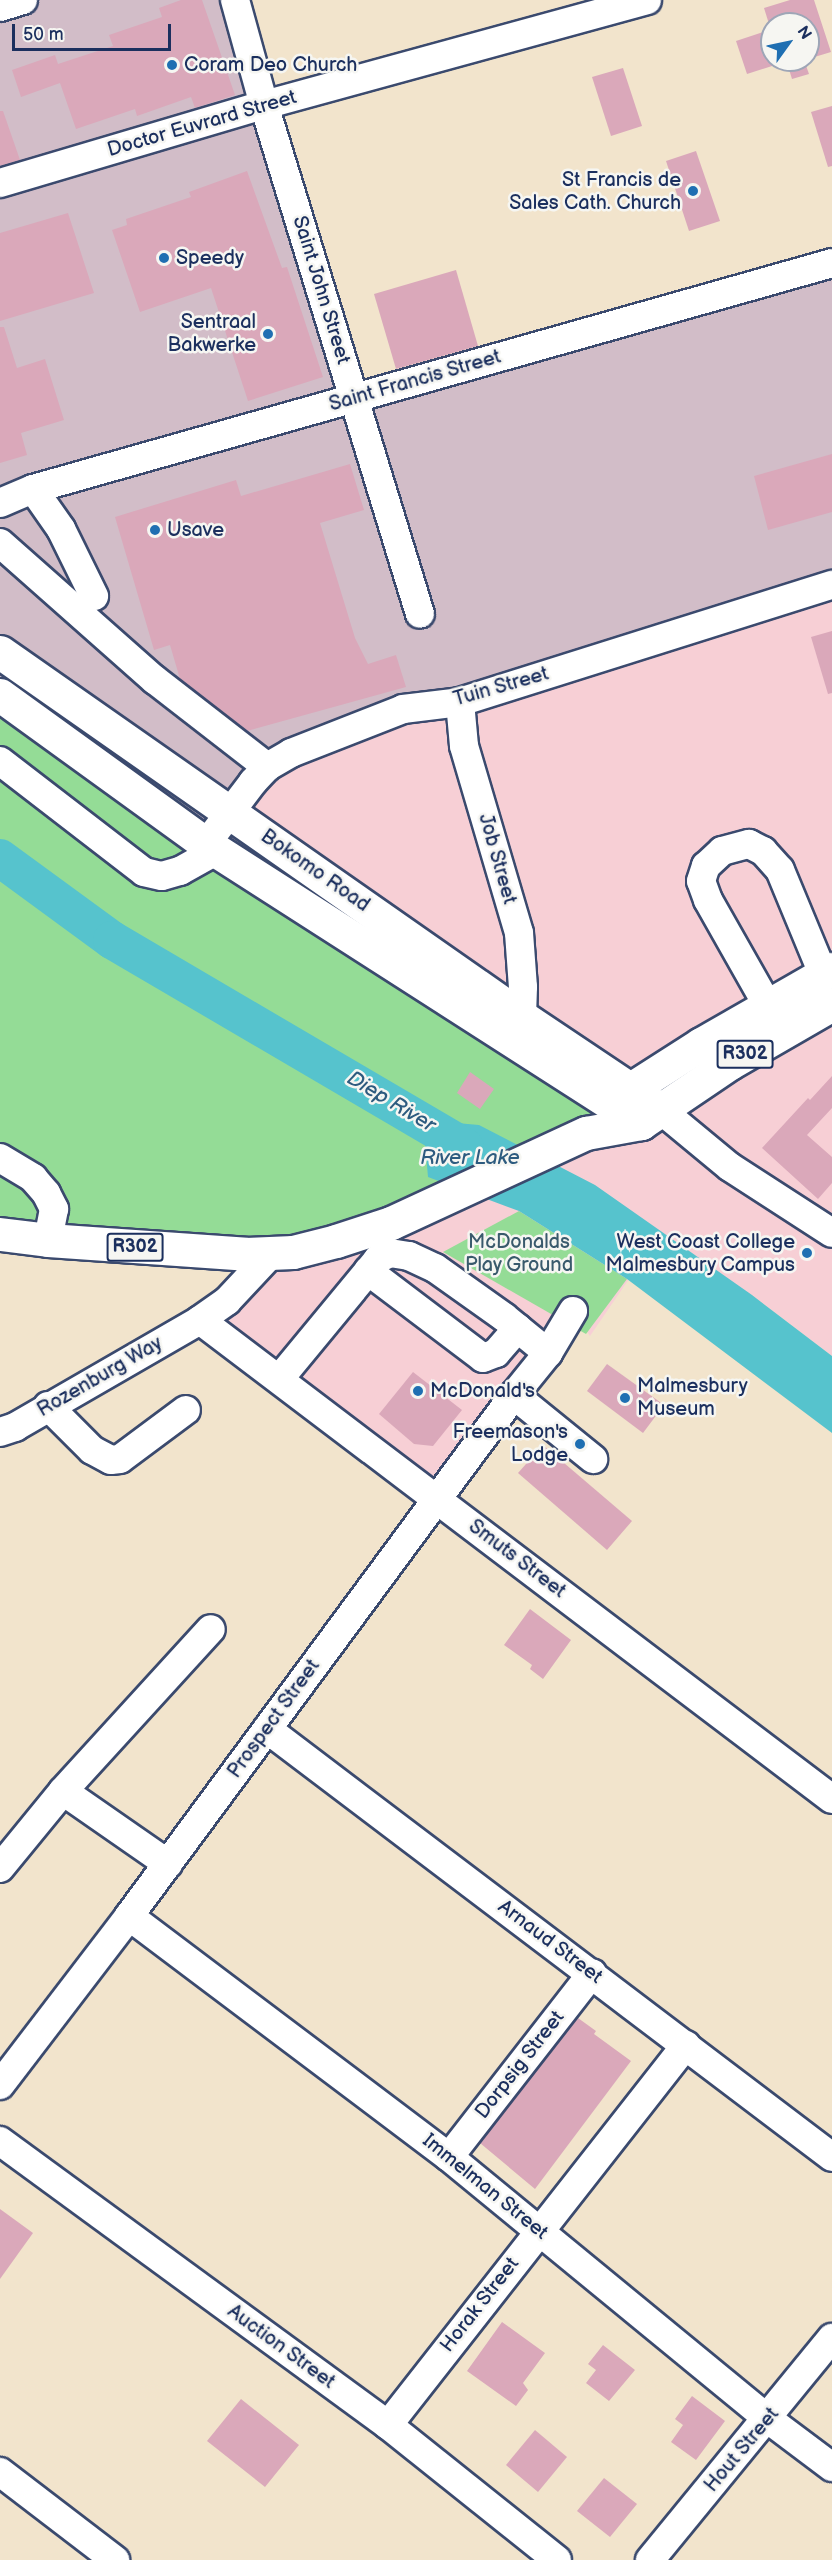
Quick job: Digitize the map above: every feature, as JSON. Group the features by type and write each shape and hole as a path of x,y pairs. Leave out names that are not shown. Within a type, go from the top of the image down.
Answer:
{"main road":[{"name":"Bokomo Road","path":"0,652 522,1017 619,1096"},
{"name":"Bokomo Road","path":"0,695 211,847 619,1096"},
{"name":"R302","path":"585,1133 619,1096 768,1006 829,982"},
{"name":"R302","path":"0,1234 224,1254 271,1254 293,1252 362,1234 391,1223 585,1133 651,1116 730,1063 829,982"},
{"path":"619,1096 651,1116"}],"street":[{"path":"0,7 23,0"},
{"name":"Saint John Street","path":"235,0 264,105 420,614"},
{"name":"Doctor Euvrard Street","path":"0,183 264,105 647,0"},
{"name":"Saint Francis Street","path":"0,503 33,489 832,263"},
{"path":"33,489 61,529 94,596"},
{"path":"0,543 154,680 267,767"},
{"name":"Tuin Street","path":"211,847 230,812 267,767 291,753 403,709 460,702 832,585"},
{"name":"Job Street","path":"460,702 464,746 519,933 523,987 522,1017"},
{"path":"403,709 433,718 464,746"},
{"path":"0,761 144,872 162,876 180,871 211,847"},
{"path":"768,1006 708,900 701,881 706,866 722,851 749,844 763,851 780,870 829,982"},
{"path":"651,1116 716,1165 730,1167 832,1233"},
{"path":"0,1158 33,1178 46,1193 54,1209 48,1240"},
{"path":"280,1378 378,1259 390,1253 409,1256 435,1268 518,1328 548,1353"},
{"name":"Rozenburg Way","path":"0,1432 15,1427 200,1320 227,1301 271,1254"},
{"path":"368,1271 483,1358 496,1353 518,1328"},
{"name":"Prospect Street","path":"0,2085 168,1864 514,1395 548,1353 573,1311"},
{"name":"Smuts Street","path":"200,1320 280,1378 832,1799"},
{"path":"514,1395 593,1459"},
{"path":"48,1406 92,1450 111,1460 120,1459 186,1410"},
{"path":"0,1868 63,1791 211,1629"},
{"name":"Arnaud Street","path":"267,1729 832,2157"},
{"path":"63,1791 168,1864"},
{"name":"Immelman Street","path":"129,1916 449,2157 768,2419 832,2467"},
{"name":"Dorpsig Street","path":"449,2157 592,1973"},
{"name":"Horak Street","path":"388,2425 539,2229 686,2045"},
{"name":"Auction Street","path":"0,2141 388,2425 557,2560"},
{"name":"Hout Street","path":"650,2560 768,2419 832,2338"},
{"path":"0,2472 115,2560"}],"shaded area":[{"path":"0,0 235,0 354,398 832,263 832,585 291,753 206,844 0,695"},
{"path":"832,585 832,1356 753,1296 642,1260 590,1336 573,1311 437,1498 200,1320 240,1289 206,844 267,767"}],"green space":[{"path":"0,695 608,1104 586,1133 336,1241 0,1234"},
{"name":"McDonalds Play Ground","path":"519,1211 627,1279 586,1334 443,1252"}],"water":[{"name":"River Lake","path":"423,1120 479,1125 595,1185 752,1295 832,1356 832,1433 627,1279 519,1211 428,1177"}],"building":[{"name":"Coram Deo Church","path":"181,0 202,0 235,95 195,108 191,97 137,116 135,109 76,129 60,83 21,97 12,70 55,55 58,64 113,46 109,35 162,17 159,8"},
{"path":"790,0 814,0 818,12 765,12 764,8"},
{"path":"820,18 831,52 820,55"},
{"path":"760,33 760,70 747,74 736,41"},
{"path":"623,68 642,126 611,136 592,77"},
{"path":"790,72 808,72 809,74 792,79"},
{"path":"832,106 832,166 828,167 811,112"},
{"path":"0,111 3,111 20,160 0,166"},
{"name":"St Francis de Sales Cath. Church","path":"696,151 720,221 689,231 666,161"},
{"path":"247,171 282,268 287,267 323,377 248,401 211,288 140,312 112,230 127,225 126,219 191,197 189,192"},
{"path":"68,213 94,293 0,321 0,233"},
{"path":"456,270 478,346 396,369 374,294"},
{"path":"0,327 4,327 17,368 45,359 64,420 21,433 27,455 0,463"},
{"path":"832,454 832,512 768,530 754,476"},
{"path":"350,464 364,510 320,523 355,638 368,664 396,655 406,687 247,731 180,679 170,645 154,650 115,517 236,480 241,496"},
{"path":"832,631 832,693 828,694 811,637"},
{"path":"470,1072 494,1089 480,1109 457,1093"},
{"path":"832,1076 832,1108 807,1135 832,1157 832,1183 818,1199 762,1148 808,1098 810,1100"},
{"name":"Malmesbury Museum","path":"607,1364 664,1405 643,1433 587,1391"},
{"name":"McDonald's","path":"413,1372 462,1410 433,1446 414,1444 379,1414"},
{"name":"Freemason's Lodge","path":"543,1445 632,1521 607,1550 518,1473"},
{"path":"530,1609 571,1640 543,1679 530,1669 532,1665 504,1645"},
{"path":"578,2018 596,2031 594,2034 631,2061 535,2189 480,2143"},
{"path":"0,2209 33,2233 0,2279"},
{"path":"502,2322 545,2353 523,2383 528,2390 516,2406 467,2371"},
{"path":"603,2345 635,2370 609,2401 586,2383 596,2370 588,2364"},
{"path":"692,2396 725,2421 696,2460 671,2442 683,2425 675,2419"},
{"path":"241,2399 299,2445 265,2487 207,2441"},
{"path":"535,2430 567,2457 538,2492 506,2465"},
{"path":"604,2478 637,2504 610,2537 577,2511"}],"waterway":[{"name":"Diep River","path":"0,858 112,940 465,1147"}],"place":[{"name":"Coram Deo Church","path":"172,65"},
{"name":"St Francis de Sales Cath. Church","path":"693,191"},
{"name":"Speedy","path":"164,258"},
{"name":"Sentraal Bakwerke","path":"268,334"},
{"name":"Usave","path":"155,530"},
{"name":"West Coast College Malmesbury Campus","path":"807,1253"},
{"name":"McDonald's","path":"418,1391"},
{"name":"Malmesbury Museum","path":"625,1398"},
{"name":"Freemason's Lodge","path":"580,1444"}]}
